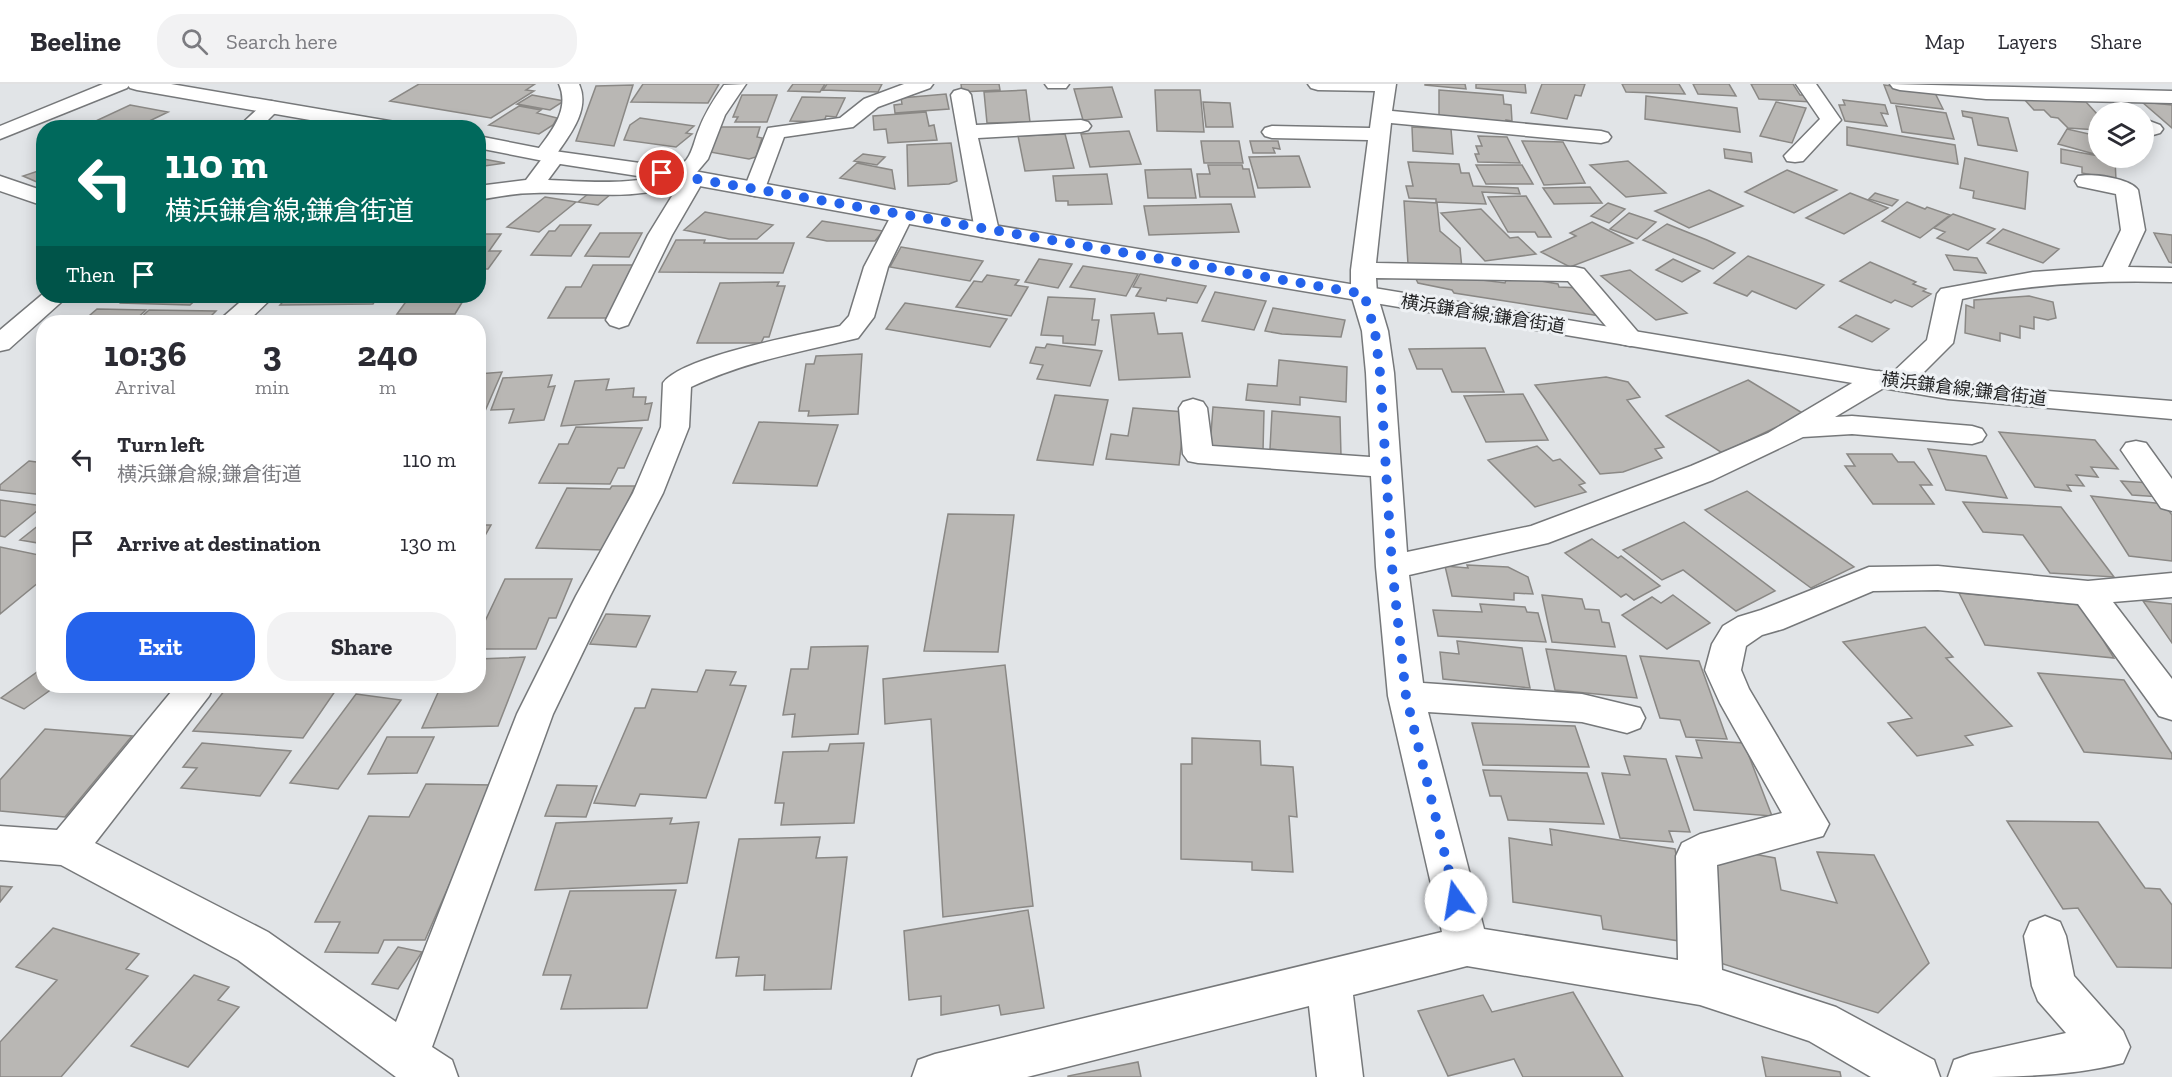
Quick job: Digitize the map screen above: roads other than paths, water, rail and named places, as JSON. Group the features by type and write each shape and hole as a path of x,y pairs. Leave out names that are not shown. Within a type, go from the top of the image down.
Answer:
{"street":[{"path":"0,133 120,84"},
{"path":"137,84 348,120"},
{"path":"533,186 573,106 573,89 569,84"},
{"path":"619,321 697,161 710,128 727,94 736,84"},
{"path":"755,189 776,132 846,123 854,114 877,100 923,84"},
{"path":"1318,84 1386,85 1364,250 1364,282 1375,332 1380,373 1392,567 1406,696 1467,946"},
{"path":"1795,156 1831,120 1806,84"},
{"path":"1900,84 1953,87 1986,93 2172,97"},
{"path":"961,95 987,231"},
{"path":"2103,96 2112,102"},
{"path":"256,120 271,107"},
{"path":"1272,132 1382,125 1601,137"},
{"path":"967,132 1081,126"},
{"name":"横浜鎌倉線;鎌倉街道","path":"486,144 549,156 689,177 987,231 1364,282 1630,339 1948,391 2172,410"},
{"path":"486,192 533,186 634,187 689,177"},
{"path":"2086,181 2127,190 2133,230 2113,273"},
{"path":"0,183 36,196"},
{"path":"0,843 67,848 253,946 421,1067 535,714 593,596 648,492 675,426 677,383 711,367 756,352 849,332 861,317 876,267 902,216"},
{"path":"1392,567 1537,535 1702,474 1778,439 1793,429 1888,381 1940,343 1950,294 1992,284 2113,273 2172,275"},
{"path":"1364,282 1575,274 1630,339"},
{"path":"0,344 47,303"},
{"path":"240,315 253,303"},
{"path":"1193,408 1198,454 1386,468"},
{"path":"1793,429 1852,424 1972,435"},
{"path":"2136,450 2172,501"},
{"path":"1700,984 1700,926 1696,856 1714,846 1809,824 1733,693 1723,670 1729,644 1735,635 1750,626 1812,604 1854,584 1877,578 1938,578 2088,593 2172,585"},
{"path":"2088,593 2172,706"},
{"path":"67,848 190,693"},
{"path":"1406,696 1582,708 1627,718"},
{"path":"1971,1077 2107,1047 2054,986 2045,936"},
{"path":"935,1077 1467,946 1700,984 1820,1023 1917,1077"},
{"path":"1329,981 1340,1077"}]}
